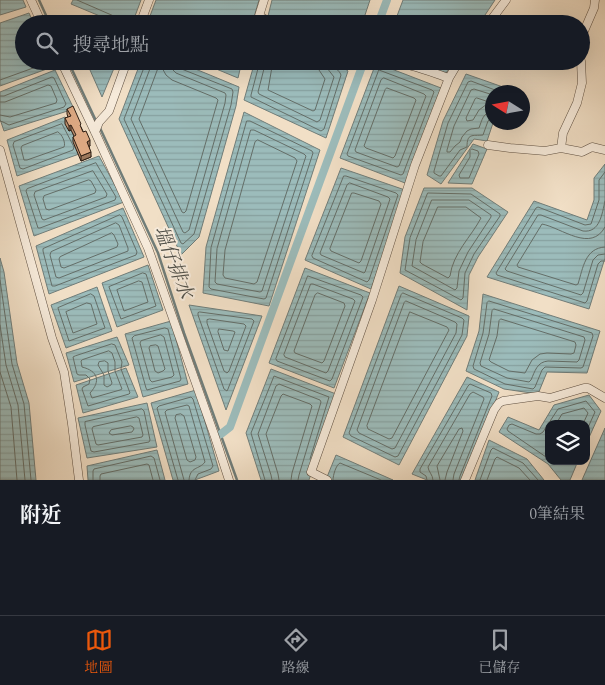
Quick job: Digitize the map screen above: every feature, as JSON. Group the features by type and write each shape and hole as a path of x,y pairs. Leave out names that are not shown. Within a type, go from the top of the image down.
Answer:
{"street":[{"path":"31,0 38,15"},
{"path":"143,15 149,0"},
{"path":"260,15 264,0"},
{"path":"495,15 506,0"},
{"path":"590,17 595,0"},
{"path":"65,70 156,267 229,480"},
{"path":"95,132 99,122 109,111 124,70"},
{"path":"424,70 449,78"},
{"path":"327,480 311,472 372,300 415,164 454,70"},
{"path":"560,148 563,133 577,103 582,84 581,70"},
{"path":"488,145 544,150 560,148 582,152 592,147 605,150"},
{"path":"0,150 52,338 64,372 79,480"},
{"path":"465,480 494,410 503,401 538,396 550,398 584,388 588,388 605,398"}],"water":[{"path":"0,0 23,0 26,7 0,15"},
{"path":"73,0 141,0 135,15 97,15 71,4"},
{"path":"156,0 259,0 255,15 150,15"},
{"path":"272,0 370,0 365,15 268,15"},
{"path":"403,0 495,0 485,15 397,15"},
{"path":"15,18 15,70 44,70 0,86 0,23"},
{"path":"55,70 74,109 4,131 0,119 0,92"},
{"path":"90,70 113,70 102,97"},
{"path":"138,70 198,70 239,87 236,106 199,237 181,255 119,119"},
{"path":"219,70 240,70 238,78"},
{"path":"252,70 348,71 326,138 244,100"},
{"path":"373,70 394,70 441,88 405,183 340,158"},
{"path":"428,70 448,70 445,75"},
{"path":"466,74 497,85 485,85 485,130 491,130 487,141 474,139 441,184 427,175 443,121"},
{"path":"244,112 320,150 269,306 203,293 206,247"},
{"path":"65,117 82,153 17,176 7,140"},
{"path":"473,144 487,149 472,184 448,183"},
{"path":"99,156 124,202 34,236 19,186"},
{"path":"605,164 605,258 589,309 487,277 534,201 587,220 594,200 594,178"},
{"path":"341,168 405,190 371,289 305,260"},
{"path":"424,188 472,188 508,212 478,257 469,275 467,310 400,273 405,237"},
{"path":"123,208 144,257 49,294 36,246"},
{"path":"0,258 4,272 17,363 29,403 36,480 0,480"},
{"path":"148,265 163,310 117,327 102,283"},
{"path":"305,268 370,293 334,388 269,363"},
{"path":"399,286 469,316 467,336 399,465 343,437"},
{"path":"97,287 112,331 66,348 51,305"},
{"path":"483,294 600,331 587,373 547,372 538,394 504,389 466,371 479,331"},
{"path":"189,305 262,316 226,410"},
{"path":"171,321 188,384 143,397 125,334"},
{"path":"117,337 129,365 74,382 66,353"},
{"path":"126,368 138,397 83,413 76,385"},
{"path":"271,369 336,394 309,480 261,480 246,433"},
{"path":"467,377 499,392 464,480 427,480 412,474"},
{"path":"196,390 219,471 195,480 173,480 151,403"},
{"path":"589,395 601,411 590,435 590,420 545,420 554,405"},
{"path":"147,403 157,447 87,458 78,418"},
{"path":"508,417 539,430 545,420 545,462 499,432"},
{"path":"605,428 605,480 582,480"},
{"path":"489,440 527,459 544,480 475,480"},
{"path":"157,450 165,480 88,480 87,466"},
{"path":"336,455 393,480 332,480 327,477"},
{"path":"549,465 576,465 570,480 561,480"}],"building":[{"path":"73,106 83,132 86,131 90,140 87,142 91,152 81,156 73,137 76,135 65,118 71,116 67,109"}],"waterway":[{"name":"塭仔排水","path":"39,0 46,15"},
{"path":"381,15 387,0"},
{"name":"塭仔排水","path":"72,70 97,123"},
{"path":"221,434 230,427 361,70"},
{"name":"塭仔排水","path":"100,128 158,253 184,333 237,480"}]}
